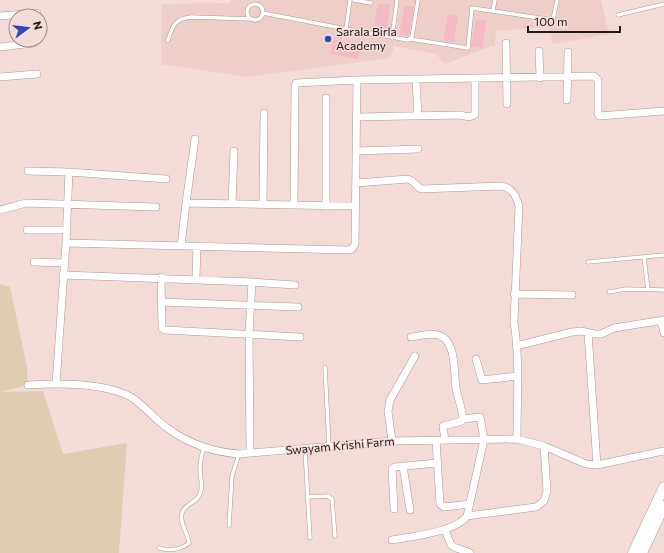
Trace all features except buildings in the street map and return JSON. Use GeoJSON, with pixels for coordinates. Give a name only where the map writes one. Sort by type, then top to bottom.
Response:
{"type":"FeatureCollection","features":[{"type":"Feature","properties":{"kind":"main road"},"geometry":{"type":"LineString","coordinates":[[633,553],[664,487]]}},
{"type":"Feature","properties":{"kind":"main road"},"geometry":{"type":"LineString","coordinates":[[642,553],[664,506]]}},
{"type":"Feature","properties":{"kind":"street"},"geometry":{"type":"LineString","coordinates":[[506,43],[507,104]]}},
{"type":"Feature","properties":{"kind":"street"},"geometry":{"type":"LineString","coordinates":[[539,52],[540,78]]}},
{"type":"Feature","properties":{"kind":"street"},"geometry":{"type":"LineString","coordinates":[[567,100],[568,52]]}},
{"type":"Feature","properties":{"kind":"street"},"geometry":{"type":"LineString","coordinates":[[0,77],[37,74]]}},
{"type":"Feature","properties":{"kind":"street"},"geometry":{"type":"LineString","coordinates":[[294,205],[296,83],[357,80],[594,76],[598,80],[598,113],[600,116],[664,111]]}},
{"type":"Feature","properties":{"kind":"street"},"geometry":{"type":"LineString","coordinates":[[356,117],[460,115],[472,117],[475,114],[475,79]]}},
{"type":"Feature","properties":{"kind":"street"},"geometry":{"type":"LineString","coordinates":[[66,243],[352,249],[355,244],[357,80]]}},
{"type":"Feature","properties":{"kind":"street"},"geometry":{"type":"LineString","coordinates":[[416,80],[418,116]]}},
{"type":"Feature","properties":{"kind":"street"},"geometry":{"type":"LineString","coordinates":[[326,98],[326,206]]}},
{"type":"Feature","properties":{"kind":"street"},"geometry":{"type":"LineString","coordinates":[[263,205],[264,113]]}},
{"type":"Feature","properties":{"kind":"street"},"geometry":{"type":"LineString","coordinates":[[180,246],[194,140]]}},
{"type":"Feature","properties":{"kind":"street"},"geometry":{"type":"LineString","coordinates":[[356,151],[418,149]]}},
{"type":"Feature","properties":{"kind":"street"},"geometry":{"type":"LineString","coordinates":[[232,204],[234,151]]}},
{"type":"Feature","properties":{"kind":"street"},"geometry":{"type":"LineString","coordinates":[[28,171],[69,172],[166,179]]}},
{"type":"Feature","properties":{"kind":"street"},"geometry":{"type":"LineString","coordinates":[[56,384],[66,243],[69,172]]}},
{"type":"Feature","properties":{"kind":"street"},"geometry":{"type":"LineString","coordinates":[[356,183],[408,179],[412,180],[416,186],[422,189],[501,186],[507,187],[516,197],[519,206],[514,294],[514,322],[518,376],[517,439]]}},
{"type":"Feature","properties":{"kind":"street"},"geometry":{"type":"LineString","coordinates":[[186,202],[355,206]]}},
{"type":"Feature","properties":{"kind":"street"},"geometry":{"type":"LineString","coordinates":[[0,210],[26,203],[68,203],[156,207]]}},
{"type":"Feature","properties":{"kind":"street"},"geometry":{"type":"LineString","coordinates":[[27,230],[66,230]]}},
{"type":"Feature","properties":{"kind":"street"},"geometry":{"type":"LineString","coordinates":[[196,279],[197,246]]}},
{"type":"Feature","properties":{"kind":"street"},"geometry":{"type":"LineString","coordinates":[[34,262],[64,262]]}},
{"type":"Feature","properties":{"kind":"street"},"geometry":{"type":"LineString","coordinates":[[63,275],[196,279],[295,285]]}},
{"type":"Feature","properties":{"kind":"street"},"geometry":{"type":"LineString","coordinates":[[161,278],[162,328],[165,330],[300,337]]}},
{"type":"Feature","properties":{"kind":"street"},"geometry":{"type":"LineString","coordinates":[[250,453],[249,334],[252,282]]}},
{"type":"Feature","properties":{"kind":"street"},"geometry":{"type":"LineString","coordinates":[[514,294],[572,295]]}},
{"type":"Feature","properties":{"kind":"street"},"geometry":{"type":"LineString","coordinates":[[161,302],[298,307]]}},
{"type":"Feature","properties":{"kind":"street"},"geometry":{"type":"LineString","coordinates":[[516,346],[572,332],[581,331],[601,334],[618,327],[663,320],[664,333]]}},
{"type":"Feature","properties":{"kind":"street"},"geometry":{"type":"LineString","coordinates":[[588,333],[597,465]]}},
{"type":"Feature","properties":{"kind":"street"},"geometry":{"type":"LineString","coordinates":[[411,338],[434,334],[444,338],[450,346],[454,360],[456,389],[463,419]]}},
{"type":"Feature","properties":{"kind":"street"},"geometry":{"type":"LineString","coordinates":[[392,441],[388,411],[390,400],[415,356]]}},
{"type":"Feature","properties":{"kind":"street"},"geometry":{"type":"LineString","coordinates":[[476,359],[482,380],[518,376]]}},
{"type":"Feature","properties":{"kind":"street","name":"Swayam Krishi Farm"},"geometry":{"type":"LineString","coordinates":[[28,385],[56,384],[116,390],[144,407],[165,427],[185,438],[204,447],[223,452],[240,454],[392,441],[517,439],[544,446],[586,464],[597,465],[664,451]]}},
{"type":"Feature","properties":{"kind":"street"},"geometry":{"type":"LineString","coordinates":[[392,540],[425,535],[445,529],[463,521],[466,516],[484,440],[480,417],[463,419],[462,421],[443,426],[445,440]]}},
{"type":"Feature","properties":{"kind":"street"},"geometry":{"type":"LineString","coordinates":[[436,440],[441,506],[444,507],[470,504]]}},
{"type":"Feature","properties":{"kind":"street"},"geometry":{"type":"LineString","coordinates":[[466,516],[536,507],[544,501],[547,491],[544,446]]}},
{"type":"Feature","properties":{"kind":"street"},"geometry":{"type":"LineString","coordinates":[[394,510],[392,469],[403,466],[437,463]]}},
{"type":"Feature","properties":{"kind":"street"},"geometry":{"type":"LineString","coordinates":[[403,466],[410,510]]}},
{"type":"Feature","properties":{"kind":"street"},"geometry":{"type":"LineString","coordinates":[[445,529],[450,546],[470,553]]}},
{"type":"Feature","properties":{"kind":"lane"},"geometry":{"type":"LineString","coordinates":[[346,29],[350,0]]}},
{"type":"Feature","properties":{"kind":"lane"},"geometry":{"type":"LineString","coordinates":[[354,0],[372,3]]}},
{"type":"Feature","properties":{"kind":"lane"},"geometry":{"type":"LineString","coordinates":[[392,38],[397,0]]}},
{"type":"Feature","properties":{"kind":"lane"},"geometry":{"type":"LineString","coordinates":[[410,39],[412,37],[418,0]]}},
{"type":"Feature","properties":{"kind":"lane"},"geometry":{"type":"LineString","coordinates":[[493,10],[495,0]]}},
{"type":"Feature","properties":{"kind":"lane"},"geometry":{"type":"LineString","coordinates":[[263,13],[392,38],[410,39],[468,48],[472,8],[553,20],[557,0]]}},
{"type":"Feature","properties":{"kind":"lane"},"geometry":{"type":"LineString","coordinates":[[168,40],[173,26],[177,21],[183,18],[191,17],[252,20],[260,18],[263,13],[260,5],[252,4],[247,11],[248,16],[252,20]]}},
{"type":"Feature","properties":{"kind":"lane"},"geometry":{"type":"LineString","coordinates":[[618,15],[664,4]]}},
{"type":"Feature","properties":{"kind":"lane"},"geometry":{"type":"LineString","coordinates":[[588,262],[664,255]]}},
{"type":"Feature","properties":{"kind":"lane"},"geometry":{"type":"LineString","coordinates":[[644,257],[648,290]]}},
{"type":"Feature","properties":{"kind":"lane"},"geometry":{"type":"LineString","coordinates":[[609,292],[626,289],[664,290]]}},
{"type":"Feature","properties":{"kind":"lane"},"geometry":{"type":"LineString","coordinates":[[325,367],[330,446]]}},
{"type":"Feature","properties":{"kind":"lane"},"geometry":{"type":"LineString","coordinates":[[159,548],[167,550],[176,549],[185,547],[189,543],[189,539],[181,520],[182,513],[185,508],[199,496],[201,489],[200,468],[204,447]]}},
{"type":"Feature","properties":{"kind":"lane"},"geometry":{"type":"LineString","coordinates":[[305,449],[310,538]]}},
{"type":"Feature","properties":{"kind":"lane"},"geometry":{"type":"LineString","coordinates":[[229,526],[232,476],[240,454]]}},
{"type":"Feature","properties":{"kind":"lane"},"geometry":{"type":"LineString","coordinates":[[308,497],[328,496],[332,499],[335,536]]}},
{"type":"Feature","properties":{"kind":"shaded area","name":"Sarala Birla Academy"},"geometry":{"type":"Polygon","coordinates":[[[231,0],[601,0],[609,34],[553,44],[549,27],[496,31],[495,45],[445,64],[436,54],[394,46],[391,58],[247,77],[161,64],[161,4],[230,3],[231,0]]]}},
{"type":"Feature","properties":{"kind":"shaded area"},"geometry":{"type":"Polygon","coordinates":[[[0,284],[10,287],[27,367],[28,385],[1,392],[43,391],[63,454],[127,443],[119,553],[0,553],[0,284]]]}},
{"type":"Feature","properties":{"kind":"place","name":"Sarala Birla Academy"},"geometry":{"type":"Point","coordinates":[328,39]}}]}
